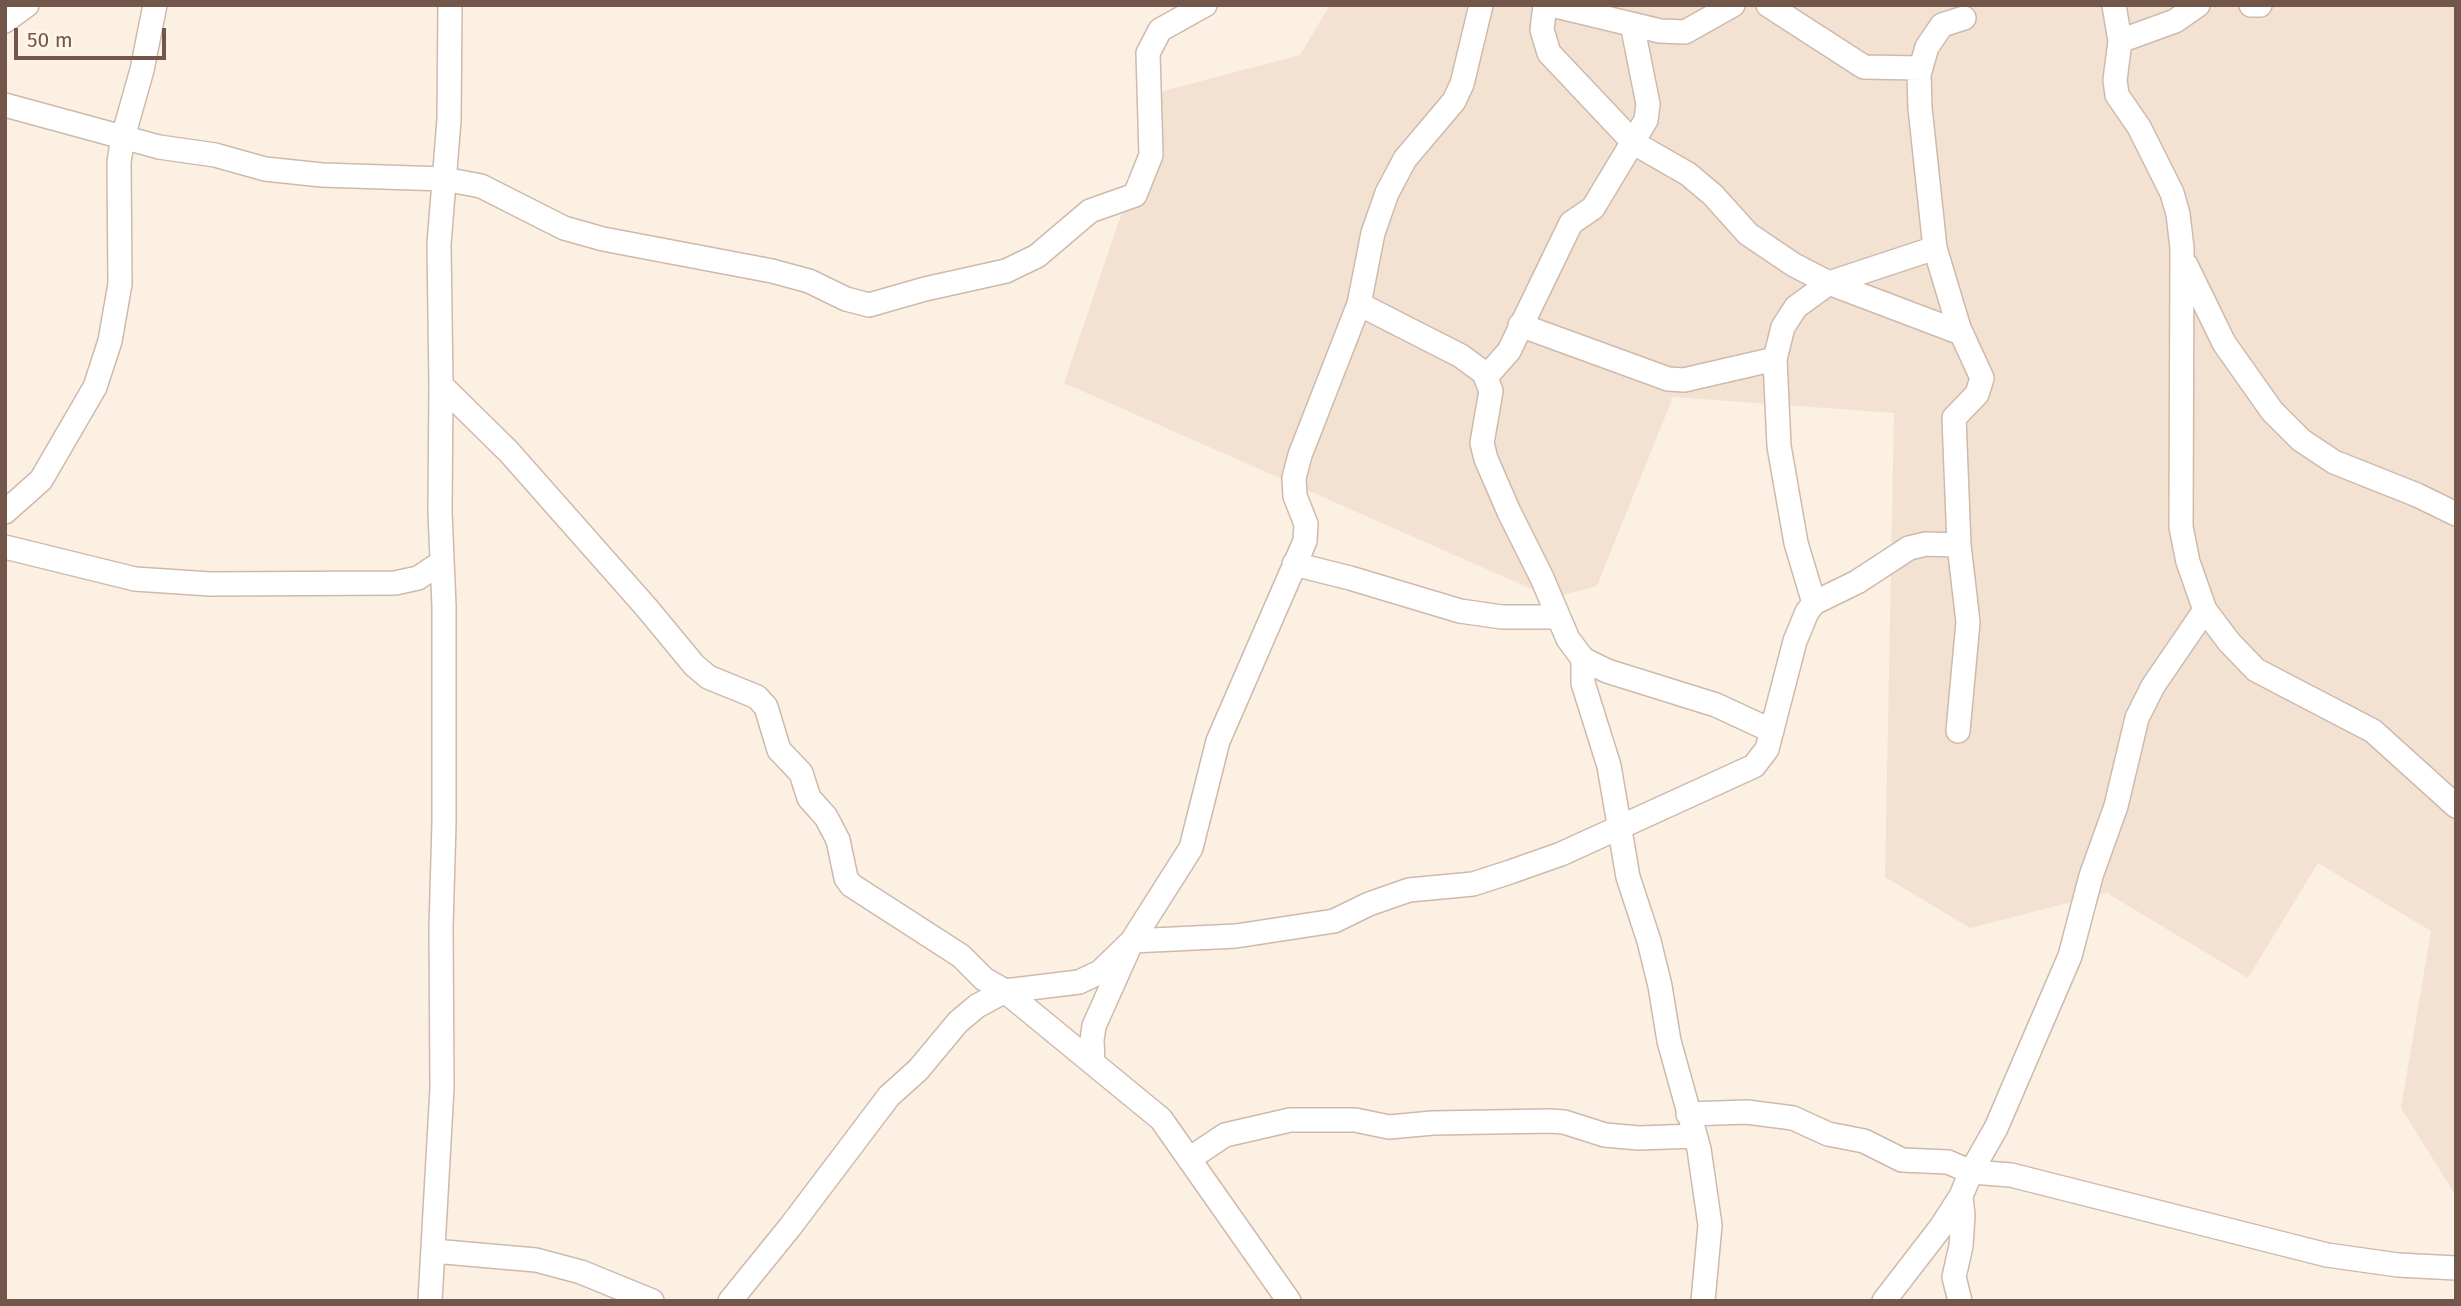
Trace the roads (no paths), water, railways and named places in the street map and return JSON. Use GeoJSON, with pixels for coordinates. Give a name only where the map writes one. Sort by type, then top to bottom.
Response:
{"type":"FeatureCollection","features":[{"type":"Feature","properties":{"kind":"street"},"geometry":{"type":"LineString","coordinates":[[5,21],[27,5]]}},
{"type":"Feature","properties":{"kind":"street"},"geometry":{"type":"LineString","coordinates":[[5,512],[41,480],[95,387],[110,341],[120,285],[119,162],[155,5]]}},
{"type":"Feature","properties":{"kind":"street"},"geometry":{"type":"LineString","coordinates":[[430,1301],[442,1088],[441,928],[444,823],[439,244],[449,120],[450,5]]}},
{"type":"Feature","properties":{"kind":"street"},"geometry":{"type":"LineString","coordinates":[[5,105],[159,147],[215,155],[265,169],[334,176],[444,179],[481,186],[564,228],[603,239],[772,271],[810,281],[846,299],[869,305],[1006,271],[1037,256],[1090,211],[1135,195],[1151,155],[1147,107],[1148,53],[1160,30],[1205,5]]}},
{"type":"Feature","properties":{"kind":"street"},"geometry":{"type":"LineString","coordinates":[[1093,1063],[1094,1026],[1132,942],[1191,848],[1218,741],[1305,541],[1306,523],[1295,496],[1294,478],[1305,442],[1359,304],[1373,233],[1387,193],[1405,159],[1454,102],[1462,84],[1482,5]]}},
{"type":"Feature","properties":{"kind":"street"},"geometry":{"type":"LineString","coordinates":[[1545,5],[1542,30],[1549,53],[1634,143],[1688,174],[1713,195],[1748,234],[1775,254],[1829,283],[1961,333]]}},
{"type":"Feature","properties":{"kind":"street"},"geometry":{"type":"LineString","coordinates":[[1552,5],[1660,31],[1685,32],[1733,5]]}},
{"type":"Feature","properties":{"kind":"street"},"geometry":{"type":"LineString","coordinates":[[1769,5],[1793,13],[1864,67],[1921,68]]}},
{"type":"Feature","properties":{"kind":"street"},"geometry":{"type":"LineString","coordinates":[[2114,5],[2120,41],[2115,79],[2117,94],[2139,127],[2172,193],[2187,271],[2224,343],[2272,411],[2301,440],[2334,462],[2417,495],[2456,514]]}},
{"type":"Feature","properties":{"kind":"street"},"geometry":{"type":"LineString","coordinates":[[2120,41],[2175,21],[2198,5]]}},
{"type":"Feature","properties":{"kind":"street"},"geometry":{"type":"LineString","coordinates":[[2251,5],[2260,5]]}},
{"type":"Feature","properties":{"kind":"street"},"geometry":{"type":"LineString","coordinates":[[1958,731],[1968,622],[1959,545],[1954,418],[1977,394],[1982,378],[1961,333],[1935,248],[1920,108],[1921,68],[1927,47],[1942,25],[1964,18]]}},
{"type":"Feature","properties":{"kind":"street"},"geometry":{"type":"LineString","coordinates":[[1486,377],[1509,351],[1571,223],[1593,208],[1646,120],[1648,104],[1632,24]]}},
{"type":"Feature","properties":{"kind":"street"},"geometry":{"type":"LineString","coordinates":[[1814,603],[1796,543],[1779,446],[1775,359],[1783,327],[1796,307],[1829,283],[1935,248]]}},
{"type":"Feature","properties":{"kind":"street"},"geometry":{"type":"LineString","coordinates":[[2182,248],[2181,527],[2188,562],[2205,610],[2229,642],[2256,670],[2374,732],[2456,806]]}},
{"type":"Feature","properties":{"kind":"street"},"geometry":{"type":"LineString","coordinates":[[1359,304],[1461,356],[1484,373],[1491,391],[1482,443],[1486,460],[1568,639],[1583,659],[1607,671],[1716,705],[1772,731]]}},
{"type":"Feature","properties":{"kind":"street"},"geometry":{"type":"LineString","coordinates":[[1520,325],[1668,379],[1684,380],[1775,359]]}},
{"type":"Feature","properties":{"kind":"street"},"geometry":{"type":"LineString","coordinates":[[441,385],[509,452],[694,665],[708,677],[757,697],[766,707],[779,750],[801,773],[809,799],[827,817],[838,840],[846,878],[851,885],[952,949],[984,979],[1005,991],[1161,1119],[1289,1301]]}},
{"type":"Feature","properties":{"kind":"street"},"geometry":{"type":"LineString","coordinates":[[730,1301],[889,1096],[918,1070],[958,1022],[976,1006],[1005,991],[1079,982],[1100,972],[1132,942],[1236,936],[1334,921],[1409,890],[1473,884],[1560,854],[1754,766],[1767,749],[1795,640],[1807,612],[1814,603],[1857,582],[1909,548],[1926,544],[1959,545]]}},
{"type":"Feature","properties":{"kind":"street"},"geometry":{"type":"LineString","coordinates":[[5,547],[135,579],[210,583],[395,583],[418,578],[442,562]]}},
{"type":"Feature","properties":{"kind":"street"},"geometry":{"type":"LineString","coordinates":[[1294,564],[1460,611],[1502,617],[1558,617]]}},
{"type":"Feature","properties":{"kind":"street"},"geometry":{"type":"LineString","coordinates":[[1884,1301],[1941,1227],[1961,1196],[1996,1128],[2070,956],[2091,876],[2116,806],[2137,718],[2153,687],[2205,610]]}},
{"type":"Feature","properties":{"kind":"street"},"geometry":{"type":"LineString","coordinates":[[1583,659],[1583,683],[1609,766],[1628,877],[1651,952],[1670,1041],[1699,1149],[1710,1225],[1703,1301]]}},
{"type":"Feature","properties":{"kind":"street"},"geometry":{"type":"LineString","coordinates":[[1189,1159],[1225,1135],[1290,1120],[1355,1120],[1389,1127],[1433,1123],[1550,1121],[1564,1122],[1605,1135],[1639,1138],[1747,1112],[1793,1118],[1828,1134],[1864,1141],[1902,1160],[1948,1162],[1971,1172],[2011,1175],[2327,1255],[2398,1265],[2456,1268]]}},
{"type":"Feature","properties":{"kind":"street"},"geometry":{"type":"LineString","coordinates":[[1961,1196],[1961,1246],[1954,1277],[1961,1301]]}},
{"type":"Feature","properties":{"kind":"street"},"geometry":{"type":"LineString","coordinates":[[433,1251],[536,1260],[582,1272],[652,1301]]}}]}
